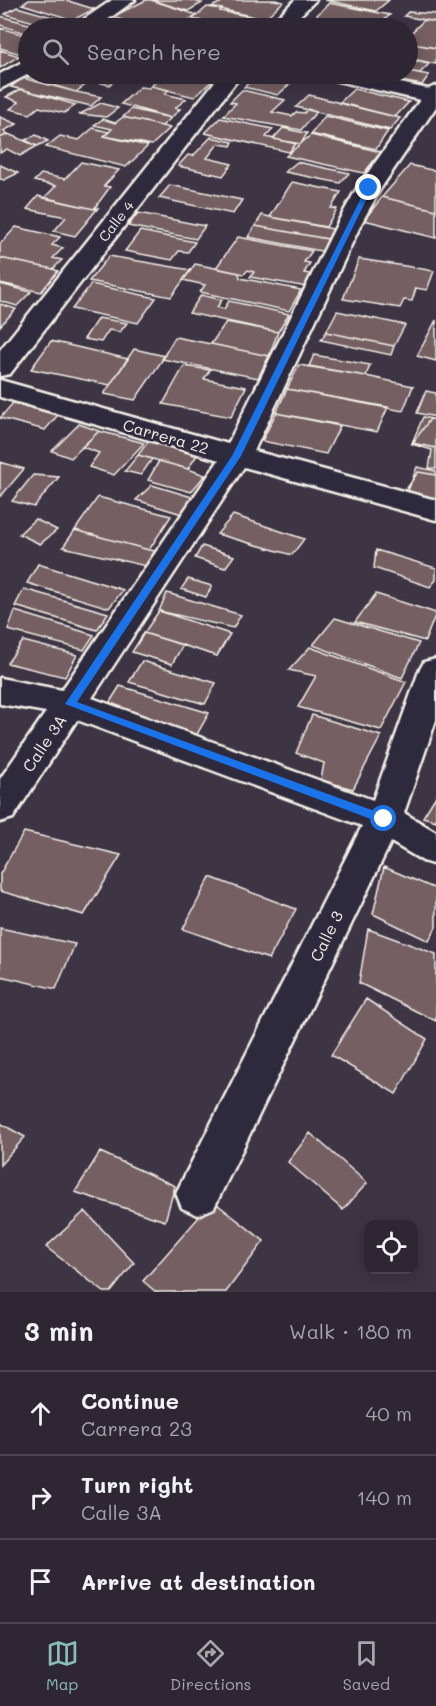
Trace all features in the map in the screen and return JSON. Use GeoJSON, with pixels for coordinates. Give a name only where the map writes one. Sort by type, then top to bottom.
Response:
{"type":"FeatureCollection","features":[{"type":"Feature","properties":{"kind":"street"},"geometry":{"type":"LineString","coordinates":[[99,18],[125,0]]}},
{"type":"Feature","properties":{"kind":"street"},"geometry":{"type":"LineString","coordinates":[[287,18],[306,0]]}},
{"type":"Feature","properties":{"kind":"street"},"geometry":{"type":"LineString","coordinates":[[0,83],[18,71]]}},
{"type":"Feature","properties":{"kind":"street","name":"Calle 4"},"geometry":{"type":"LineString","coordinates":[[0,368],[224,84]]}},
{"type":"Feature","properties":{"kind":"street"},"geometry":{"type":"LineString","coordinates":[[381,84],[435,95]]}},
{"type":"Feature","properties":{"kind":"street","name":"Calle 3A"},"geometry":{"type":"LineString","coordinates":[[0,808],[237,456],[350,222],[369,188],[435,95]]}},
{"type":"Feature","properties":{"kind":"street","name":"Carrera 22"},"geometry":{"type":"LineString","coordinates":[[0,388],[436,510]]}},
{"type":"Feature","properties":{"kind":"street","name":"Calle 3"},"geometry":{"type":"LineString","coordinates":[[198,1193],[384,819],[436,671]]}},
{"type":"Feature","properties":{"kind":"street"},"geometry":{"type":"LineString","coordinates":[[0,691],[70,704],[384,819],[436,850]]}},
{"type":"Feature","properties":{"kind":"building"},"geometry":{"type":"Polygon","coordinates":[[[29,0],[65,0],[94,9],[77,18],[67,18],[22,4],[29,0]]]}},
{"type":"Feature","properties":{"kind":"building"},"geometry":{"type":"Polygon","coordinates":[[[146,0],[197,15],[192,18],[112,17],[146,0]]]}},
{"type":"Feature","properties":{"kind":"building"},"geometry":{"type":"Polygon","coordinates":[[[151,0],[189,0],[202,3],[188,11],[151,0]]]}},
{"type":"Feature","properties":{"kind":"building"},"geometry":{"type":"Polygon","coordinates":[[[226,0],[283,2],[265,18],[211,7],[226,0]]]}},
{"type":"Feature","properties":{"kind":"building"},"geometry":{"type":"Polygon","coordinates":[[[325,0],[389,0],[376,11],[325,0]]]}},
{"type":"Feature","properties":{"kind":"building"},"geometry":{"type":"Polygon","coordinates":[[[329,3],[390,15],[386,18],[315,17],[329,3]]]}},
{"type":"Feature","properties":{"kind":"building"},"geometry":{"type":"Polygon","coordinates":[[[17,7],[56,18],[19,18],[5,14],[17,7]]]}},
{"type":"Feature","properties":{"kind":"building"},"geometry":{"type":"Polygon","coordinates":[[[207,7],[257,18],[194,18],[207,7]]]}},
{"type":"Feature","properties":{"kind":"building"},"geometry":{"type":"Polygon","coordinates":[[[408,12],[436,14],[436,22],[418,18],[404,16],[408,12]]]}},
{"type":"Feature","properties":{"kind":"building"},"geometry":{"type":"Polygon","coordinates":[[[0,16],[18,21],[18,31],[0,25],[0,16]]]}},
{"type":"Feature","properties":{"kind":"building"},"geometry":{"type":"Polygon","coordinates":[[[424,20],[436,22],[436,48],[418,45],[418,26],[424,20]]]}},
{"type":"Feature","properties":{"kind":"building"},"geometry":{"type":"Polygon","coordinates":[[[0,28],[18,33],[18,53],[0,48],[0,28]]]}},
{"type":"Feature","properties":{"kind":"building"},"geometry":{"type":"Polygon","coordinates":[[[418,45],[436,48],[436,64],[418,60],[418,45]]]}},
{"type":"Feature","properties":{"kind":"building"},"geometry":{"type":"Polygon","coordinates":[[[0,50],[18,56],[18,57],[0,68],[0,50]]]}},
{"type":"Feature","properties":{"kind":"building"},"geometry":{"type":"Polygon","coordinates":[[[418,62],[429,64],[418,73],[418,62]]]}},
{"type":"Feature","properties":{"kind":"building"},"geometry":{"type":"Polygon","coordinates":[[[418,73],[429,75],[422,85],[417,84],[418,73]]]}},
{"type":"Feature","properties":{"kind":"building"},"geometry":{"type":"Polygon","coordinates":[[[18,81],[18,84],[45,84],[101,97],[91,106],[11,87],[18,81]]]}},
{"type":"Feature","properties":{"kind":"building"},"geometry":{"type":"Polygon","coordinates":[[[50,84],[87,84],[76,92],[50,84]]]}},
{"type":"Feature","properties":{"kind":"building"},"geometry":{"type":"Polygon","coordinates":[[[154,84],[208,84],[194,97],[151,86],[154,84]]]}},
{"type":"Feature","properties":{"kind":"building"},"geometry":{"type":"Polygon","coordinates":[[[247,84],[290,84],[278,95],[244,87],[247,84]]]}},
{"type":"Feature","properties":{"kind":"building"},"geometry":{"type":"Polygon","coordinates":[[[151,86],[169,90],[165,94],[186,99],[175,108],[180,109],[171,118],[121,104],[140,87],[149,88],[151,86]]]}},
{"type":"Feature","properties":{"kind":"building"},"geometry":{"type":"Polygon","coordinates":[[[21,89],[76,105],[64,113],[39,107],[30,114],[10,109],[19,102],[6,97],[21,89]]]}},
{"type":"Feature","properties":{"kind":"building"},"geometry":{"type":"Polygon","coordinates":[[[354,89],[409,102],[395,117],[339,103],[354,89]]]}},
{"type":"Feature","properties":{"kind":"building"},"geometry":{"type":"Polygon","coordinates":[[[242,90],[285,100],[272,112],[292,116],[296,112],[304,113],[308,109],[316,112],[301,130],[223,116],[236,103],[230,102],[242,90]]]}},
{"type":"Feature","properties":{"kind":"building"},"geometry":{"type":"Polygon","coordinates":[[[309,95],[400,118],[390,130],[296,107],[309,95]]]}},
{"type":"Feature","properties":{"kind":"building"},"geometry":{"type":"Polygon","coordinates":[[[101,103],[118,108],[106,117],[80,114],[101,103]]]}},
{"type":"Feature","properties":{"kind":"building"},"geometry":{"type":"Polygon","coordinates":[[[131,109],[171,118],[162,126],[123,117],[131,109]]]}},
{"type":"Feature","properties":{"kind":"building"},"geometry":{"type":"Polygon","coordinates":[[[325,116],[388,131],[376,149],[311,134],[325,116]]]}},
{"type":"Feature","properties":{"kind":"building"},"geometry":{"type":"Polygon","coordinates":[[[0,117],[17,124],[3,131],[8,134],[0,138],[0,117]]]}},
{"type":"Feature","properties":{"kind":"building"},"geometry":{"type":"Polygon","coordinates":[[[123,117],[170,128],[152,145],[104,136],[112,129],[94,125],[103,119],[115,123],[123,117]]]}},
{"type":"Feature","properties":{"kind":"building"},"geometry":{"type":"Polygon","coordinates":[[[220,118],[273,129],[266,137],[296,144],[289,152],[205,133],[220,118]]]}},
{"type":"Feature","properties":{"kind":"building"},"geometry":{"type":"Polygon","coordinates":[[[93,128],[109,132],[104,136],[148,146],[126,167],[46,147],[60,136],[79,140],[93,128]]]}},
{"type":"Feature","properties":{"kind":"building"},"geometry":{"type":"Polygon","coordinates":[[[283,128],[307,133],[301,144],[273,139],[283,128]]]}},
{"type":"Feature","properties":{"kind":"building"},"geometry":{"type":"Polygon","coordinates":[[[8,134],[37,146],[20,156],[7,149],[0,153],[0,138],[8,134]]]}},
{"type":"Feature","properties":{"kind":"building"},"geometry":{"type":"Polygon","coordinates":[[[36,135],[48,141],[37,146],[25,140],[36,135]]]}},
{"type":"Feature","properties":{"kind":"building"},"geometry":{"type":"Polygon","coordinates":[[[311,135],[381,152],[364,173],[286,156],[311,135]]]}},
{"type":"Feature","properties":{"kind":"building"},"geometry":{"type":"Polygon","coordinates":[[[211,137],[233,142],[231,146],[218,144],[207,158],[232,164],[223,176],[178,166],[188,155],[193,156],[211,137]]]}},
{"type":"Feature","properties":{"kind":"building"},"geometry":{"type":"Polygon","coordinates":[[[81,162],[119,170],[104,186],[110,187],[94,209],[44,198],[56,186],[34,181],[41,174],[65,179],[81,162]]]}},
{"type":"Feature","properties":{"kind":"building"},"geometry":{"type":"Polygon","coordinates":[[[297,162],[349,173],[340,183],[285,172],[297,162]]]}},
{"type":"Feature","properties":{"kind":"building"},"geometry":{"type":"Polygon","coordinates":[[[0,165],[18,173],[4,180],[0,179],[0,165]]]}},
{"type":"Feature","properties":{"kind":"building"},"geometry":{"type":"Polygon","coordinates":[[[410,165],[436,171],[436,210],[382,197],[410,165]]]}},
{"type":"Feature","properties":{"kind":"building"},"geometry":{"type":"Polygon","coordinates":[[[292,182],[341,192],[331,208],[337,209],[326,227],[270,217],[292,182]]]}},
{"type":"Feature","properties":{"kind":"building"},"geometry":{"type":"Polygon","coordinates":[[[170,185],[242,200],[233,214],[159,198],[170,185]]]}},
{"type":"Feature","properties":{"kind":"building"},"geometry":{"type":"Polygon","coordinates":[[[38,196],[98,208],[75,236],[54,231],[66,217],[27,209],[38,196]]]}},
{"type":"Feature","properties":{"kind":"building"},"geometry":{"type":"Polygon","coordinates":[[[382,197],[436,210],[436,238],[364,220],[382,197]]]}},
{"type":"Feature","properties":{"kind":"building"},"geometry":{"type":"Polygon","coordinates":[[[138,213],[205,226],[196,239],[128,226],[138,213]]]}},
{"type":"Feature","properties":{"kind":"building"},"geometry":{"type":"Polygon","coordinates":[[[262,215],[333,229],[328,239],[255,226],[262,215]]]}},
{"type":"Feature","properties":{"kind":"building"},"geometry":{"type":"Polygon","coordinates":[[[255,226],[333,240],[326,252],[248,237],[255,226]]]}},
{"type":"Feature","properties":{"kind":"building"},"geometry":{"type":"Polygon","coordinates":[[[16,227],[60,237],[52,245],[63,248],[53,258],[62,260],[53,269],[0,258],[0,244],[16,227]]]}},
{"type":"Feature","properties":{"kind":"building"},"geometry":{"type":"Polygon","coordinates":[[[140,231],[195,242],[188,252],[179,251],[172,260],[125,251],[140,231]]]}},
{"type":"Feature","properties":{"kind":"building"},"geometry":{"type":"Polygon","coordinates":[[[238,237],[312,251],[304,262],[310,263],[304,273],[315,275],[307,287],[250,277],[254,272],[248,270],[244,274],[216,268],[238,237]]]}},
{"type":"Feature","properties":{"kind":"building"},"geometry":{"type":"Polygon","coordinates":[[[109,256],[191,270],[171,297],[89,281],[109,256]]]}},
{"type":"Feature","properties":{"kind":"building"},"geometry":{"type":"Polygon","coordinates":[[[0,258],[58,271],[41,292],[0,283],[0,258]]]}},
{"type":"Feature","properties":{"kind":"building"},"geometry":{"type":"Polygon","coordinates":[[[359,259],[434,271],[427,290],[416,288],[412,301],[404,300],[400,308],[343,299],[359,259]]]}},
{"type":"Feature","properties":{"kind":"building"},"geometry":{"type":"Polygon","coordinates":[[[195,264],[239,273],[240,278],[301,290],[289,311],[200,292],[205,285],[183,280],[195,264]]]}},
{"type":"Feature","properties":{"kind":"building"},"geometry":{"type":"Polygon","coordinates":[[[0,284],[31,292],[17,306],[0,301],[0,284]]]}},
{"type":"Feature","properties":{"kind":"building"},"geometry":{"type":"Polygon","coordinates":[[[91,284],[156,298],[138,323],[72,309],[91,284]]]}},
{"type":"Feature","properties":{"kind":"building"},"geometry":{"type":"Polygon","coordinates":[[[201,295],[222,300],[217,307],[224,309],[229,301],[289,314],[278,332],[189,313],[201,295]]]}},
{"type":"Feature","properties":{"kind":"building"},"geometry":{"type":"Polygon","coordinates":[[[0,304],[16,309],[0,326],[0,304]]]}},
{"type":"Feature","properties":{"kind":"building"},"geometry":{"type":"Polygon","coordinates":[[[337,311],[405,325],[394,346],[326,332],[337,311]]]}},
{"type":"Feature","properties":{"kind":"building"},"geometry":{"type":"Polygon","coordinates":[[[98,318],[127,323],[120,332],[109,330],[101,342],[84,339],[98,318]]]}},
{"type":"Feature","properties":{"kind":"building"},"geometry":{"type":"Polygon","coordinates":[[[436,320],[436,361],[417,356],[436,320]]]}},
{"type":"Feature","properties":{"kind":"building"},"geometry":{"type":"Polygon","coordinates":[[[226,322],[278,332],[269,356],[211,344],[226,322]]]}},
{"type":"Feature","properties":{"kind":"building"},"geometry":{"type":"Polygon","coordinates":[[[326,332],[394,346],[391,355],[321,340],[326,332]]]}},
{"type":"Feature","properties":{"kind":"building"},"geometry":{"type":"Polygon","coordinates":[[[175,337],[269,356],[258,378],[162,359],[175,337]]]}},
{"type":"Feature","properties":{"kind":"building"},"geometry":{"type":"Polygon","coordinates":[[[51,341],[128,359],[110,385],[31,369],[51,341]]]}},
{"type":"Feature","properties":{"kind":"building"},"geometry":{"type":"Polygon","coordinates":[[[134,349],[165,356],[135,400],[104,394],[134,349]]]}},
{"type":"Feature","properties":{"kind":"building"},"geometry":{"type":"Polygon","coordinates":[[[314,355],[370,365],[366,376],[309,366],[314,355]]]}},
{"type":"Feature","properties":{"kind":"building"},"geometry":{"type":"Polygon","coordinates":[[[299,365],[413,386],[403,411],[287,389],[299,365]]]}},
{"type":"Feature","properties":{"kind":"building"},"geometry":{"type":"Polygon","coordinates":[[[184,366],[210,370],[204,379],[246,387],[231,417],[163,404],[184,366]]]}},
{"type":"Feature","properties":{"kind":"building"},"geometry":{"type":"Polygon","coordinates":[[[287,389],[388,407],[377,432],[276,413],[287,389]]]}},
{"type":"Feature","properties":{"kind":"building"},"geometry":{"type":"Polygon","coordinates":[[[426,391],[436,393],[436,417],[417,413],[426,391]]]}},
{"type":"Feature","properties":{"kind":"building"},"geometry":{"type":"Polygon","coordinates":[[[13,403],[58,415],[45,430],[0,418],[13,403]]]}},
{"type":"Feature","properties":{"kind":"building"},"geometry":{"type":"Polygon","coordinates":[[[276,413],[340,426],[326,454],[262,441],[276,413]]]}},
{"type":"Feature","properties":{"kind":"building"},"geometry":{"type":"Polygon","coordinates":[[[423,417],[436,420],[436,448],[412,443],[423,417]]]}},
{"type":"Feature","properties":{"kind":"building"},"geometry":{"type":"Polygon","coordinates":[[[430,419],[436,420],[436,469],[429,468],[432,450],[412,444],[430,419]]]}},
{"type":"Feature","properties":{"kind":"building"},"geometry":{"type":"Polygon","coordinates":[[[79,424],[99,431],[71,458],[52,451],[79,424]]]}},
{"type":"Feature","properties":{"kind":"building"},"geometry":{"type":"Polygon","coordinates":[[[99,431],[144,443],[114,475],[89,467],[99,453],[82,447],[99,431]]]}},
{"type":"Feature","properties":{"kind":"building"},"geometry":{"type":"Polygon","coordinates":[[[150,439],[199,452],[188,469],[138,455],[150,439]]]}},
{"type":"Feature","properties":{"kind":"building"},"geometry":{"type":"Polygon","coordinates":[[[138,455],[152,459],[141,475],[125,471],[138,455]]]}},
{"type":"Feature","properties":{"kind":"building"},"geometry":{"type":"Polygon","coordinates":[[[159,461],[205,475],[191,492],[148,480],[159,461]]]}},
{"type":"Feature","properties":{"kind":"building"},"geometry":{"type":"Polygon","coordinates":[[[0,462],[24,469],[1,496],[0,496],[0,462]]]}},
{"type":"Feature","properties":{"kind":"building"},"geometry":{"type":"Polygon","coordinates":[[[417,467],[436,471],[436,503],[406,496],[417,467]]]}},
{"type":"Feature","properties":{"kind":"building"},"geometry":{"type":"Polygon","coordinates":[[[418,472],[436,475],[436,502],[403,494],[418,472]]]}},
{"type":"Feature","properties":{"kind":"building"},"geometry":{"type":"Polygon","coordinates":[[[33,475],[59,477],[34,507],[12,501],[33,475]]]}},
{"type":"Feature","properties":{"kind":"building"},"geometry":{"type":"Polygon","coordinates":[[[152,485],[192,497],[182,514],[136,500],[152,485]]]}},
{"type":"Feature","properties":{"kind":"building"},"geometry":{"type":"Polygon","coordinates":[[[98,497],[171,516],[149,550],[75,530],[98,497]]]}},
{"type":"Feature","properties":{"kind":"building"},"geometry":{"type":"Polygon","coordinates":[[[233,515],[304,539],[292,555],[217,534],[233,515]]]}},
{"type":"Feature","properties":{"kind":"building"},"geometry":{"type":"Polygon","coordinates":[[[35,519],[57,530],[40,544],[19,534],[35,519]]]}},
{"type":"Feature","properties":{"kind":"building"},"geometry":{"type":"Polygon","coordinates":[[[75,530],[157,551],[150,567],[63,547],[75,530]]]}},
{"type":"Feature","properties":{"kind":"building"},"geometry":{"type":"Polygon","coordinates":[[[202,546],[234,556],[225,568],[195,558],[202,546]]]}},
{"type":"Feature","properties":{"kind":"building"},"geometry":{"type":"Polygon","coordinates":[[[376,550],[436,568],[436,580],[430,587],[374,568],[376,550]]]}},
{"type":"Feature","properties":{"kind":"building"},"geometry":{"type":"Polygon","coordinates":[[[38,564],[123,590],[109,608],[27,583],[38,564]]]}},
{"type":"Feature","properties":{"kind":"building"},"geometry":{"type":"Polygon","coordinates":[[[188,579],[212,586],[206,597],[181,589],[188,579]]]}},
{"type":"Feature","properties":{"kind":"building"},"geometry":{"type":"Polygon","coordinates":[[[24,589],[108,613],[97,630],[15,606],[24,589]]]}},
{"type":"Feature","properties":{"kind":"building"},"geometry":{"type":"Polygon","coordinates":[[[167,593],[241,615],[233,628],[159,611],[167,593]]]}},
{"type":"Feature","properties":{"kind":"building"},"geometry":{"type":"Polygon","coordinates":[[[376,594],[436,613],[425,641],[355,622],[376,594]]]}},
{"type":"Feature","properties":{"kind":"building"},"geometry":{"type":"Polygon","coordinates":[[[15,611],[94,635],[84,650],[8,630],[15,611]]]}},
{"type":"Feature","properties":{"kind":"building"},"geometry":{"type":"Polygon","coordinates":[[[159,611],[230,634],[217,656],[144,633],[159,611]]]}},
{"type":"Feature","properties":{"kind":"building"},"geometry":{"type":"Polygon","coordinates":[[[335,618],[419,643],[402,678],[313,645],[335,618]]]}},
{"type":"Feature","properties":{"kind":"building"},"geometry":{"type":"Polygon","coordinates":[[[144,633],[183,645],[172,664],[132,652],[144,633]]]}},
{"type":"Feature","properties":{"kind":"building"},"geometry":{"type":"Polygon","coordinates":[[[23,641],[77,655],[65,677],[7,663],[23,641]]]}},
{"type":"Feature","properties":{"kind":"building"},"geometry":{"type":"Polygon","coordinates":[[[310,647],[406,682],[381,730],[298,707],[316,676],[289,670],[310,647]]]}},
{"type":"Feature","properties":{"kind":"building"},"geometry":{"type":"Polygon","coordinates":[[[142,661],[216,683],[205,704],[129,682],[142,661]]]}},
{"type":"Feature","properties":{"kind":"building"},"geometry":{"type":"Polygon","coordinates":[[[120,686],[209,713],[196,736],[106,708],[120,686]]]}},
{"type":"Feature","properties":{"kind":"building"},"geometry":{"type":"Polygon","coordinates":[[[312,715],[381,736],[353,789],[321,780],[324,763],[296,753],[312,715]]]}},
{"type":"Feature","properties":{"kind":"building"},"geometry":{"type":"Polygon","coordinates":[[[436,796],[436,821],[423,817],[436,796]]]}},
{"type":"Feature","properties":{"kind":"building"},"geometry":{"type":"Polygon","coordinates":[[[24,832],[121,855],[84,915],[0,891],[0,874],[24,832]]]}},
{"type":"Feature","properties":{"kind":"building"},"geometry":{"type":"Polygon","coordinates":[[[384,867],[436,889],[436,927],[429,941],[373,914],[384,867]]]}},
{"type":"Feature","properties":{"kind":"building"},"geometry":{"type":"Polygon","coordinates":[[[210,877],[296,909],[269,959],[183,929],[210,877]]]}},
{"type":"Feature","properties":{"kind":"building"},"geometry":{"type":"Polygon","coordinates":[[[0,928],[75,944],[56,989],[0,976],[0,928]]]}},
{"type":"Feature","properties":{"kind":"building"},"geometry":{"type":"Polygon","coordinates":[[[368,929],[436,954],[436,1021],[359,983],[368,929]]]}},
{"type":"Feature","properties":{"kind":"building"},"geometry":{"type":"Polygon","coordinates":[[[366,999],[427,1039],[396,1094],[331,1055],[366,999]]]}},
{"type":"Feature","properties":{"kind":"building"},"geometry":{"type":"Polygon","coordinates":[[[0,1123],[25,1137],[0,1165],[0,1123]]]}},
{"type":"Feature","properties":{"kind":"building"},"geometry":{"type":"Polygon","coordinates":[[[310,1133],[367,1183],[343,1210],[288,1162],[310,1133]]]}},
{"type":"Feature","properties":{"kind":"building"},"geometry":{"type":"Polygon","coordinates":[[[100,1152],[175,1186],[165,1221],[75,1192],[100,1152]]]}},
{"type":"Feature","properties":{"kind":"building"},"geometry":{"type":"Polygon","coordinates":[[[213,1201],[264,1241],[226,1292],[156,1292],[143,1281],[213,1201]]]}},
{"type":"Feature","properties":{"kind":"building"},"geometry":{"type":"Polygon","coordinates":[[[85,1211],[134,1263],[111,1292],[104,1292],[46,1247],[85,1211]]]}},
{"type":"Feature","properties":{"kind":"route"},"geometry":{"type":"LineString","coordinates":[[369,188],[350,222],[237,456],[70,704],[384,819]]}}]}
